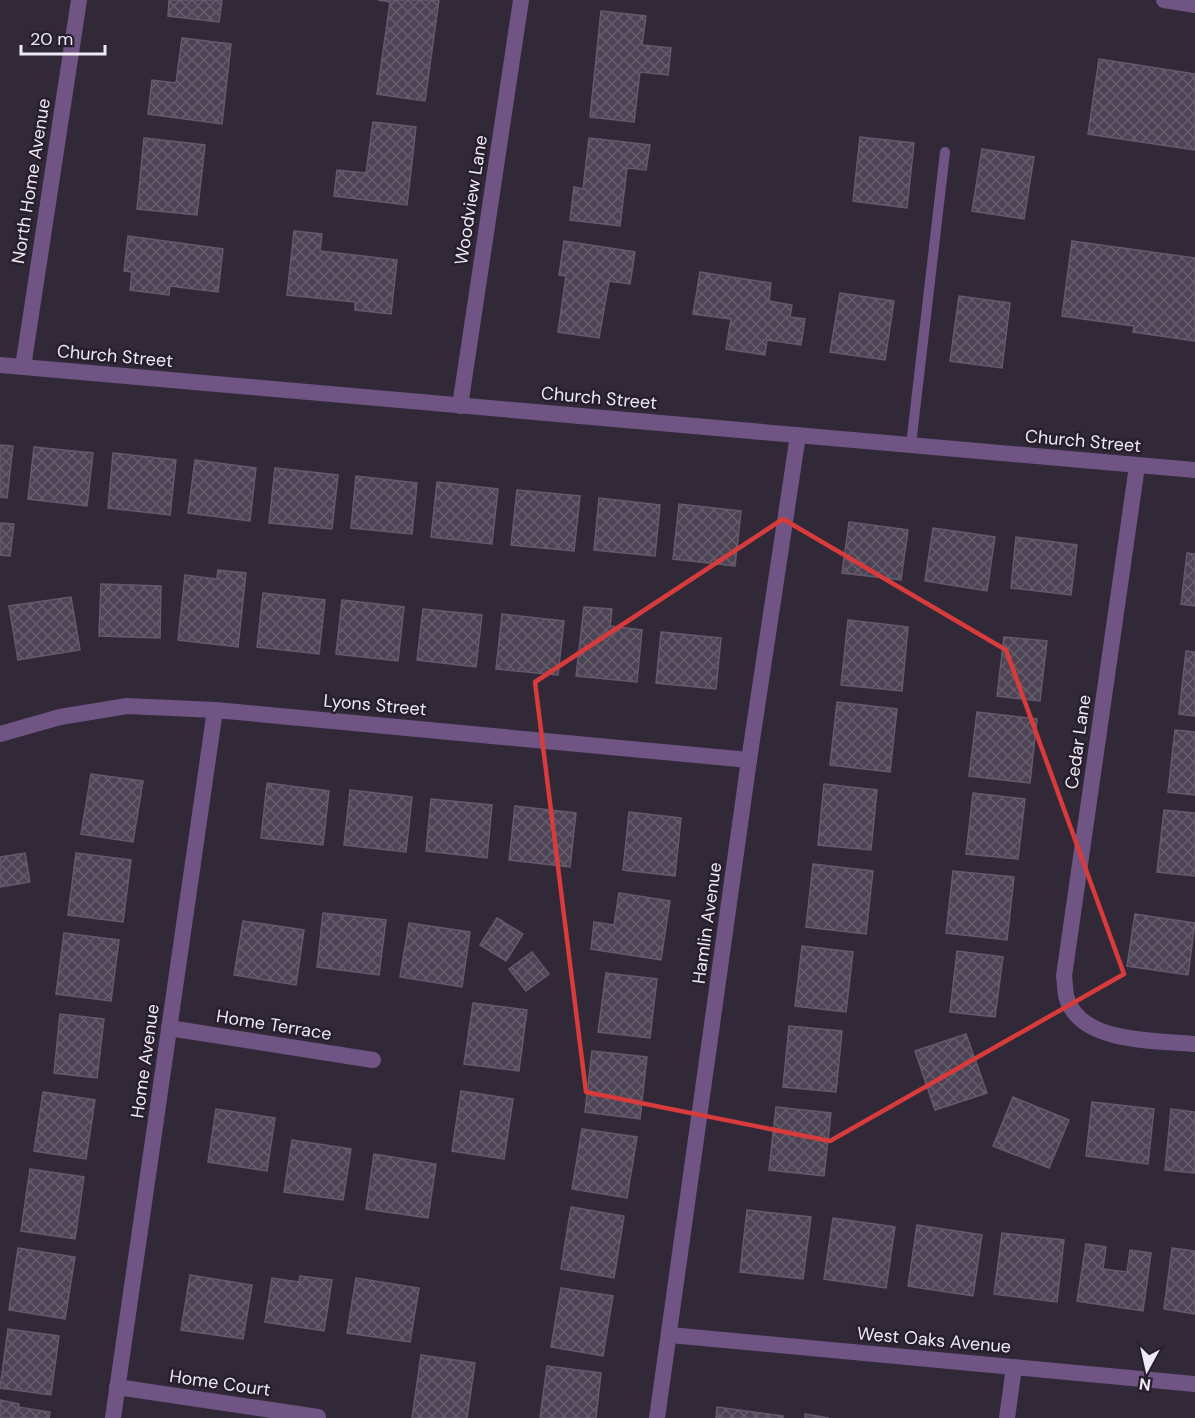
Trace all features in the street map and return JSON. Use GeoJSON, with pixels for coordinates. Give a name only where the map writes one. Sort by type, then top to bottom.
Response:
{"type":"FeatureCollection","features":[{"type":"Feature","properties":{"kind":"street","name":"North Home Avenue"},"geometry":{"type":"LineString","coordinates":[[23,367],[79,0]]}},
{"type":"Feature","properties":{"kind":"street","name":"Woodview Lane"},"geometry":{"type":"LineString","coordinates":[[460,406],[521,0]]}},
{"type":"Feature","properties":{"kind":"street"},"geometry":{"type":"LineString","coordinates":[[1164,0],[1195,5]]}},
{"type":"Feature","properties":{"kind":"street","name":"Church Street"},"geometry":{"type":"LineString","coordinates":[[0,365],[1195,470]]}},
{"type":"Feature","properties":{"kind":"street","name":"Hamlin Avenue"},"geometry":{"type":"LineString","coordinates":[[657,1418],[749,760],[798,435]]}},
{"type":"Feature","properties":{"kind":"street","name":"Cedar Lane"},"geometry":{"type":"LineString","coordinates":[[1137,466],[1064,976],[1067,1000],[1079,1019],[1101,1032],[1195,1044]]}},
{"type":"Feature","properties":{"kind":"street","name":"Lyons Street"},"geometry":{"type":"LineString","coordinates":[[0,734],[60,717],[127,706],[215,710],[749,760]]}},
{"type":"Feature","properties":{"kind":"street","name":"Home Avenue"},"geometry":{"type":"LineString","coordinates":[[113,1418],[215,710]]}},
{"type":"Feature","properties":{"kind":"street","name":"Home Terrace"},"geometry":{"type":"LineString","coordinates":[[169,1028],[373,1060]]}},
{"type":"Feature","properties":{"kind":"street","name":"West Oaks Avenue"},"geometry":{"type":"LineString","coordinates":[[670,1335],[1195,1384]]}},
{"type":"Feature","properties":{"kind":"street"},"geometry":{"type":"LineString","coordinates":[[1007,1418],[1014,1367]]}},
{"type":"Feature","properties":{"kind":"street","name":"Home Court"},"geometry":{"type":"LineString","coordinates":[[117,1388],[318,1417]]}},
{"type":"Feature","properties":{"kind":"lane"},"geometry":{"type":"LineString","coordinates":[[911,445],[945,152]]}},
{"type":"Feature","properties":{"kind":"highlighted area"},"geometry":{"type":"Polygon","coordinates":[[[783,519],[1006,650],[1124,974],[830,1141],[586,1092],[535,682],[783,519]]]}},
{"type":"Feature","properties":{"kind":"building"},"geometry":{"type":"Polygon","coordinates":[[[169,0],[222,0],[219,22],[168,16],[169,0]]]}},
{"type":"Feature","properties":{"kind":"building"},"geometry":{"type":"Polygon","coordinates":[[[378,0],[439,0],[425,101],[377,94],[390,2],[378,0]]]}},
{"type":"Feature","properties":{"kind":"building"},"geometry":{"type":"Polygon","coordinates":[[[601,11],[646,16],[642,45],[671,48],[668,75],[640,72],[634,122],[590,117],[601,11]]]}},
{"type":"Feature","properties":{"kind":"building"},"geometry":{"type":"Polygon","coordinates":[[[182,38],[231,44],[222,124],[148,114],[152,80],[176,83],[182,38]]]}},
{"type":"Feature","properties":{"kind":"building"},"geometry":{"type":"Polygon","coordinates":[[[1099,59],[1195,74],[1195,150],[1088,134],[1099,59]]]}},
{"type":"Feature","properties":{"kind":"building"},"geometry":{"type":"Polygon","coordinates":[[[373,122],[416,127],[407,205],[334,196],[337,170],[366,173],[373,122]]]}},
{"type":"Feature","properties":{"kind":"building"},"geometry":{"type":"Polygon","coordinates":[[[860,137],[914,143],[907,208],[853,201],[860,137]]]}},
{"type":"Feature","properties":{"kind":"building"},"geometry":{"type":"Polygon","coordinates":[[[144,138],[205,145],[197,215],[137,209],[144,138]]]}},
{"type":"Feature","properties":{"kind":"building"},"geometry":{"type":"Polygon","coordinates":[[[589,138],[650,145],[646,170],[627,168],[620,226],[570,220],[574,187],[583,189],[589,138]]]}},
{"type":"Feature","properties":{"kind":"building"},"geometry":{"type":"Polygon","coordinates":[[[982,149],[1034,157],[1024,219],[972,211],[982,149]]]}},
{"type":"Feature","properties":{"kind":"building"},"geometry":{"type":"Polygon","coordinates":[[[294,231],[322,234],[320,251],[397,260],[391,314],[355,310],[355,302],[287,295],[294,231]]]}},
{"type":"Feature","properties":{"kind":"building"},"geometry":{"type":"Polygon","coordinates":[[[128,236],[223,249],[218,292],[170,286],[169,295],[130,290],[132,272],[124,271],[128,236]]]}},
{"type":"Feature","properties":{"kind":"building"},"geometry":{"type":"Polygon","coordinates":[[[564,241],[635,252],[630,284],[609,281],[599,338],[558,332],[566,276],[559,275],[564,241]]]}},
{"type":"Feature","properties":{"kind":"building"},"geometry":{"type":"Polygon","coordinates":[[[1072,241],[1195,258],[1195,341],[1133,332],[1134,326],[1062,316],[1072,241]]]}},
{"type":"Feature","properties":{"kind":"building"},"geometry":{"type":"Polygon","coordinates":[[[700,272],[771,283],[769,301],[792,305],[790,317],[805,319],[801,345],[767,340],[765,355],[726,349],[731,319],[693,314],[700,272]]]}},
{"type":"Feature","properties":{"kind":"building"},"geometry":{"type":"Polygon","coordinates":[[[840,293],[894,301],[885,360],[830,352],[840,293]]]}},
{"type":"Feature","properties":{"kind":"building"},"geometry":{"type":"Polygon","coordinates":[[[959,296],[1010,303],[1002,368],[950,361],[959,296]]]}},
{"type":"Feature","properties":{"kind":"building"},"geometry":{"type":"Polygon","coordinates":[[[0,445],[13,446],[7,498],[0,497],[0,445]]]}},
{"type":"Feature","properties":{"kind":"building"},"geometry":{"type":"Polygon","coordinates":[[[34,447],[93,453],[87,506],[28,499],[34,447]]]}},
{"type":"Feature","properties":{"kind":"building"},"geometry":{"type":"Polygon","coordinates":[[[113,453],[176,460],[170,515],[108,508],[113,453]]]}},
{"type":"Feature","properties":{"kind":"building"},"geometry":{"type":"Polygon","coordinates":[[[195,460],[256,468],[250,521],[188,513],[195,460]]]}},
{"type":"Feature","properties":{"kind":"building"},"geometry":{"type":"Polygon","coordinates":[[[275,468],[338,475],[332,529],[269,523],[275,468]]]}},
{"type":"Feature","properties":{"kind":"building"},"geometry":{"type":"Polygon","coordinates":[[[356,476],[417,483],[412,534],[351,528],[356,476]]]}},
{"type":"Feature","properties":{"kind":"building"},"geometry":{"type":"Polygon","coordinates":[[[437,482],[498,489],[492,544],[431,537],[437,482]]]}},
{"type":"Feature","properties":{"kind":"building"},"geometry":{"type":"Polygon","coordinates":[[[517,490],[580,496],[574,551],[511,545],[517,490]]]}},
{"type":"Feature","properties":{"kind":"building"},"geometry":{"type":"Polygon","coordinates":[[[599,498],[660,505],[655,556],[594,550],[599,498]]]}},
{"type":"Feature","properties":{"kind":"building"},"geometry":{"type":"Polygon","coordinates":[[[679,504],[741,511],[735,566],[673,559],[679,504]]]}},
{"type":"Feature","properties":{"kind":"building"},"geometry":{"type":"Polygon","coordinates":[[[849,522],[908,530],[901,580],[842,573],[849,522]]]}},
{"type":"Feature","properties":{"kind":"building"},"geometry":{"type":"Polygon","coordinates":[[[0,523],[14,524],[10,556],[0,555],[0,523]]]}},
{"type":"Feature","properties":{"kind":"building"},"geometry":{"type":"Polygon","coordinates":[[[933,528],[995,537],[987,591],[925,581],[933,528]]]}},
{"type":"Feature","properties":{"kind":"building"},"geometry":{"type":"Polygon","coordinates":[[[1016,537],[1077,545],[1071,595],[1011,588],[1016,537]]]}},
{"type":"Feature","properties":{"kind":"building"},"geometry":{"type":"Polygon","coordinates":[[[1187,553],[1195,554],[1195,606],[1181,604],[1187,553]]]}},
{"type":"Feature","properties":{"kind":"building"},"geometry":{"type":"Polygon","coordinates":[[[218,570],[246,573],[238,647],[178,640],[185,575],[217,579],[218,570]]]}},
{"type":"Feature","properties":{"kind":"building"},"geometry":{"type":"Polygon","coordinates":[[[101,584],[161,586],[160,638],[99,636],[101,584]]]}},
{"type":"Feature","properties":{"kind":"building"},"geometry":{"type":"Polygon","coordinates":[[[263,593],[325,600],[319,654],[257,647],[263,593]]]}},
{"type":"Feature","properties":{"kind":"building"},"geometry":{"type":"Polygon","coordinates":[[[71,597],[80,650],[18,660],[9,606],[71,597]]]}},
{"type":"Feature","properties":{"kind":"building"},"geometry":{"type":"Polygon","coordinates":[[[342,600],[404,607],[398,661],[336,654],[342,600]]]}},
{"type":"Feature","properties":{"kind":"building"},"geometry":{"type":"Polygon","coordinates":[[[584,607],[612,609],[610,626],[642,630],[637,682],[576,676],[584,607]]]}},
{"type":"Feature","properties":{"kind":"building"},"geometry":{"type":"Polygon","coordinates":[[[423,609],[482,615],[476,667],[417,660],[423,609]]]}},
{"type":"Feature","properties":{"kind":"building"},"geometry":{"type":"Polygon","coordinates":[[[502,614],[564,621],[558,675],[496,669],[502,614]]]}},
{"type":"Feature","properties":{"kind":"building"},"geometry":{"type":"Polygon","coordinates":[[[848,620],[908,627],[902,691],[841,685],[848,620]]]}},
{"type":"Feature","properties":{"kind":"building"},"geometry":{"type":"Polygon","coordinates":[[[661,632],[721,638],[716,689],[656,683],[661,632]]]}},
{"type":"Feature","properties":{"kind":"building"},"geometry":{"type":"Polygon","coordinates":[[[1004,637],[1047,641],[1040,701],[997,696],[1004,637]]]}},
{"type":"Feature","properties":{"kind":"building"},"geometry":{"type":"Polygon","coordinates":[[[1186,651],[1195,652],[1195,716],[1179,714],[1186,651]]]}},
{"type":"Feature","properties":{"kind":"building"},"geometry":{"type":"Polygon","coordinates":[[[837,702],[897,709],[890,772],[830,765],[837,702]]]}},
{"type":"Feature","properties":{"kind":"building"},"geometry":{"type":"Polygon","coordinates":[[[977,712],[1037,719],[1030,783],[969,776],[977,712]]]}},
{"type":"Feature","properties":{"kind":"building"},"geometry":{"type":"Polygon","coordinates":[[[1175,730],[1195,732],[1195,795],[1168,792],[1175,730]]]}},
{"type":"Feature","properties":{"kind":"building"},"geometry":{"type":"Polygon","coordinates":[[[91,774],[143,781],[133,842],[81,834],[91,774]]]}},
{"type":"Feature","properties":{"kind":"building"},"geometry":{"type":"Polygon","coordinates":[[[267,783],[329,791],[323,845],[261,838],[267,783]]]}},
{"type":"Feature","properties":{"kind":"building"},"geometry":{"type":"Polygon","coordinates":[[[824,784],[877,790],[871,850],[818,845],[824,784]]]}},
{"type":"Feature","properties":{"kind":"building"},"geometry":{"type":"Polygon","coordinates":[[[350,790],[412,797],[406,852],[344,845],[350,790]]]}},
{"type":"Feature","properties":{"kind":"building"},"geometry":{"type":"Polygon","coordinates":[[[973,793],[1025,799],[1018,859],[966,854],[973,793]]]}},
{"type":"Feature","properties":{"kind":"building"},"geometry":{"type":"Polygon","coordinates":[[[431,799],[492,805],[487,858],[426,851],[431,799]]]}},
{"type":"Feature","properties":{"kind":"building"},"geometry":{"type":"Polygon","coordinates":[[[515,806],[576,813],[570,867],[509,860],[515,806]]]}},
{"type":"Feature","properties":{"kind":"building"},"geometry":{"type":"Polygon","coordinates":[[[1164,810],[1195,813],[1195,876],[1157,872],[1164,810]]]}},
{"type":"Feature","properties":{"kind":"building"},"geometry":{"type":"Polygon","coordinates":[[[629,812],[681,818],[675,876],[623,870],[629,812]]]}},
{"type":"Feature","properties":{"kind":"building"},"geometry":{"type":"Polygon","coordinates":[[[25,853],[30,882],[0,887],[0,857],[25,853]]]}},
{"type":"Feature","properties":{"kind":"building"},"geometry":{"type":"Polygon","coordinates":[[[76,853],[131,860],[123,922],[68,915],[76,853]]]}},
{"type":"Feature","properties":{"kind":"building"},"geometry":{"type":"Polygon","coordinates":[[[813,864],[873,871],[866,934],[806,927],[813,864]]]}},
{"type":"Feature","properties":{"kind":"building"},"geometry":{"type":"Polygon","coordinates":[[[953,871],[1014,877],[1007,940],[946,933],[953,871]]]}},
{"type":"Feature","properties":{"kind":"building"},"geometry":{"type":"Polygon","coordinates":[[[619,893],[670,901],[661,960],[591,949],[594,922],[614,925],[619,893]]]}},
{"type":"Feature","properties":{"kind":"building"},"geometry":{"type":"Polygon","coordinates":[[[323,913],[386,920],[379,975],[317,967],[323,913]]]}},
{"type":"Feature","properties":{"kind":"building"},"geometry":{"type":"Polygon","coordinates":[[[1135,914],[1195,923],[1188,975],[1127,966],[1135,914]]]}},
{"type":"Feature","properties":{"kind":"building"},"geometry":{"type":"Polygon","coordinates":[[[497,918],[523,934],[506,961],[480,945],[497,918]]]}},
{"type":"Feature","properties":{"kind":"building"},"geometry":{"type":"Polygon","coordinates":[[[243,921],[304,930],[296,985],[234,975],[243,921]]]}},
{"type":"Feature","properties":{"kind":"building"},"geometry":{"type":"Polygon","coordinates":[[[409,923],[470,932],[462,987],[400,977],[409,923]]]}},
{"type":"Feature","properties":{"kind":"building"},"geometry":{"type":"Polygon","coordinates":[[[64,933],[119,940],[111,1001],[56,994],[64,933]]]}},
{"type":"Feature","properties":{"kind":"building"},"geometry":{"type":"Polygon","coordinates":[[[802,946],[853,952],[846,1012],[795,1006],[802,946]]]}},
{"type":"Feature","properties":{"kind":"building"},"geometry":{"type":"Polygon","coordinates":[[[957,951],[1003,957],[995,1017],[950,1012],[957,951]]]}},
{"type":"Feature","properties":{"kind":"building"},"geometry":{"type":"Polygon","coordinates":[[[532,952],[549,974],[526,991],[509,969],[532,952]]]}},
{"type":"Feature","properties":{"kind":"building"},"geometry":{"type":"Polygon","coordinates":[[[606,973],[657,979],[650,1038],[598,1032],[606,973]]]}},
{"type":"Feature","properties":{"kind":"building"},"geometry":{"type":"Polygon","coordinates":[[[473,1003],[527,1010],[519,1071],[464,1064],[473,1003]]]}},
{"type":"Feature","properties":{"kind":"building"},"geometry":{"type":"Polygon","coordinates":[[[60,1014],[104,1019],[97,1078],[54,1073],[60,1014]]]}},
{"type":"Feature","properties":{"kind":"building"},"geometry":{"type":"Polygon","coordinates":[[[789,1026],[842,1031],[836,1092],[783,1087],[789,1026]]]}},
{"type":"Feature","properties":{"kind":"building"},"geometry":{"type":"Polygon","coordinates":[[[966,1034],[987,1093],[935,1110],[915,1051],[966,1034]]]}},
{"type":"Feature","properties":{"kind":"building"},"geometry":{"type":"Polygon","coordinates":[[[592,1051],[647,1057],[640,1119],[585,1112],[592,1051]]]}},
{"type":"Feature","properties":{"kind":"building"},"geometry":{"type":"Polygon","coordinates":[[[461,1091],[513,1099],[504,1159],[452,1151],[461,1091]]]}},
{"type":"Feature","properties":{"kind":"building"},"geometry":{"type":"Polygon","coordinates":[[[43,1092],[95,1100],[86,1159],[34,1151],[43,1092]]]}},
{"type":"Feature","properties":{"kind":"building"},"geometry":{"type":"Polygon","coordinates":[[[1013,1097],[1069,1120],[1049,1168],[993,1146],[1013,1097]]]}},
{"type":"Feature","properties":{"kind":"building"},"geometry":{"type":"Polygon","coordinates":[[[1092,1102],[1154,1109],[1148,1164],[1086,1156],[1092,1102]]]}},
{"type":"Feature","properties":{"kind":"building"},"geometry":{"type":"Polygon","coordinates":[[[776,1107],[831,1113],[824,1176],[769,1170],[776,1107]]]}},
{"type":"Feature","properties":{"kind":"building"},"geometry":{"type":"Polygon","coordinates":[[[216,1109],[275,1118],[267,1171],[208,1162],[216,1109]]]}},
{"type":"Feature","properties":{"kind":"building"},"geometry":{"type":"Polygon","coordinates":[[[1171,1109],[1195,1112],[1195,1173],[1165,1170],[1171,1109]]]}},
{"type":"Feature","properties":{"kind":"building"},"geometry":{"type":"Polygon","coordinates":[[[582,1129],[637,1137],[627,1198],[572,1189],[582,1129]]]}},
{"type":"Feature","properties":{"kind":"building"},"geometry":{"type":"Polygon","coordinates":[[[292,1140],[351,1149],[343,1200],[284,1192],[292,1140]]]}},
{"type":"Feature","properties":{"kind":"building"},"geometry":{"type":"Polygon","coordinates":[[[374,1154],[436,1164],[428,1218],[366,1209],[374,1154]]]}},
{"type":"Feature","properties":{"kind":"building"},"geometry":{"type":"Polygon","coordinates":[[[30,1169],[84,1177],[75,1239],[21,1231],[30,1169]]]}},
{"type":"Feature","properties":{"kind":"building"},"geometry":{"type":"Polygon","coordinates":[[[571,1207],[624,1216],[614,1278],[561,1269],[571,1207]]]}},
{"type":"Feature","properties":{"kind":"building"},"geometry":{"type":"Polygon","coordinates":[[[747,1210],[811,1217],[803,1279],[740,1272],[747,1210]]]}},
{"type":"Feature","properties":{"kind":"building"},"geometry":{"type":"Polygon","coordinates":[[[833,1218],[895,1227],[886,1288],[824,1279],[833,1218]]]}},
{"type":"Feature","properties":{"kind":"building"},"geometry":{"type":"Polygon","coordinates":[[[917,1225],[982,1235],[973,1296],[908,1286],[917,1225]]]}},
{"type":"Feature","properties":{"kind":"building"},"geometry":{"type":"Polygon","coordinates":[[[1002,1233],[1064,1240],[1057,1302],[994,1294],[1002,1233]]]}},
{"type":"Feature","properties":{"kind":"building"},"geometry":{"type":"Polygon","coordinates":[[[1086,1244],[1106,1247],[1103,1269],[1127,1272],[1130,1250],[1151,1253],[1143,1311],[1077,1301],[1086,1244]]]}},
{"type":"Feature","properties":{"kind":"building"},"geometry":{"type":"Polygon","coordinates":[[[18,1248],[75,1257],[65,1319],[9,1310],[18,1248]]]}},
{"type":"Feature","properties":{"kind":"building"},"geometry":{"type":"Polygon","coordinates":[[[1172,1248],[1195,1251],[1195,1314],[1164,1309],[1172,1248]]]}},
{"type":"Feature","properties":{"kind":"building"},"geometry":{"type":"Polygon","coordinates":[[[190,1275],[252,1285],[243,1339],[181,1330],[190,1275]]]}},
{"type":"Feature","properties":{"kind":"building"},"geometry":{"type":"Polygon","coordinates":[[[300,1276],[332,1280],[324,1331],[265,1322],[272,1278],[299,1282],[300,1276]]]}},
{"type":"Feature","properties":{"kind":"building"},"geometry":{"type":"Polygon","coordinates":[[[356,1278],[419,1288],[410,1342],[347,1333],[356,1278]]]}},
{"type":"Feature","properties":{"kind":"building"},"geometry":{"type":"Polygon","coordinates":[[[561,1288],[613,1296],[603,1356],[551,1347],[561,1288]]]}},
{"type":"Feature","properties":{"kind":"building"},"geometry":{"type":"Polygon","coordinates":[[[8,1329],[59,1336],[51,1395],[0,1388],[8,1329]]]}},
{"type":"Feature","properties":{"kind":"building"},"geometry":{"type":"Polygon","coordinates":[[[421,1355],[475,1363],[467,1418],[412,1418],[421,1355]]]}},
{"type":"Feature","properties":{"kind":"building"},"geometry":{"type":"Polygon","coordinates":[[[547,1366],[601,1373],[596,1418],[540,1418],[547,1366]]]}},
{"type":"Feature","properties":{"kind":"building"},"geometry":{"type":"Polygon","coordinates":[[[0,1400],[19,1404],[18,1407],[50,1412],[49,1418],[0,1418],[0,1400]]]}},
{"type":"Feature","properties":{"kind":"building"},"geometry":{"type":"Polygon","coordinates":[[[717,1407],[783,1416],[783,1418],[716,1418],[717,1407]]]}},
{"type":"Feature","properties":{"kind":"building"},"geometry":{"type":"Polygon","coordinates":[[[805,1414],[829,1418],[805,1418],[805,1414]]]}}]}
